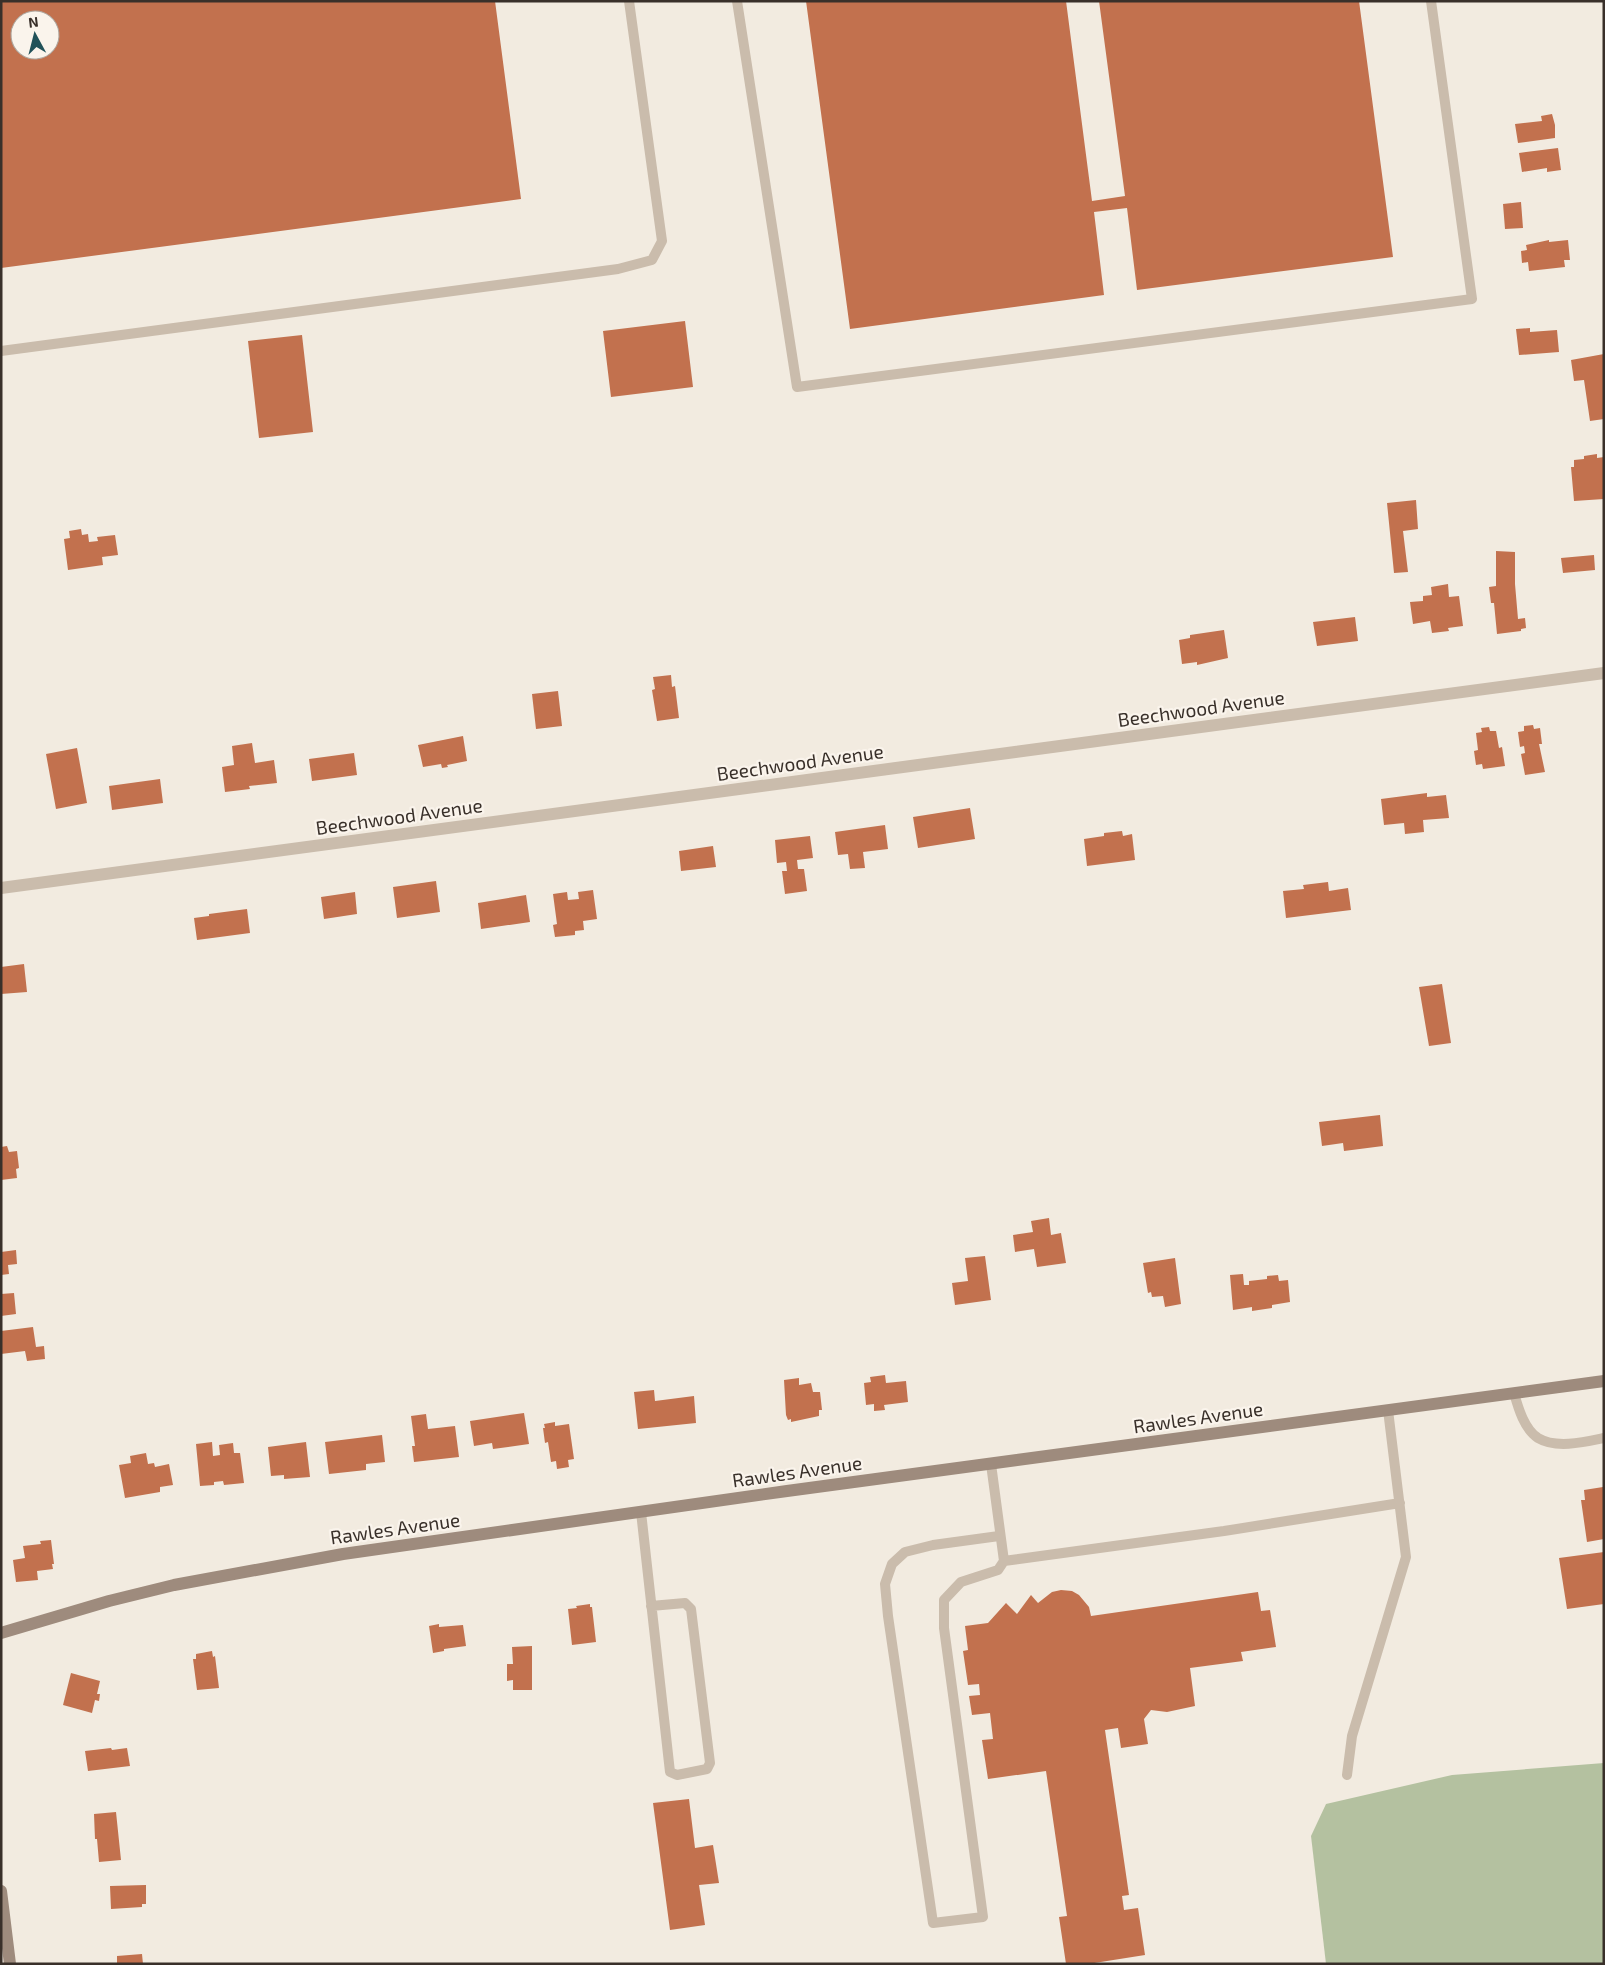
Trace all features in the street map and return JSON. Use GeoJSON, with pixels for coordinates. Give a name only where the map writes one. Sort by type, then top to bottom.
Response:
{"type":"FeatureCollection","features":[{"type":"Feature","properties":{"kind":"street","name":"Beechwood Avenue"},"geometry":{"type":"LineString","coordinates":[[1,888],[1604,673]]}},
{"type":"Feature","properties":{"kind":"street","name":"Rawles Avenue"},"geometry":{"type":"LineString","coordinates":[[1,1633],[109,1601],[174,1585],[343,1554],[1604,1381]]}},
{"type":"Feature","properties":{"kind":"street"},"geometry":{"type":"LineString","coordinates":[[1,1891],[10,1964]]}},
{"type":"Feature","properties":{"kind":"lane"},"geometry":{"type":"LineString","coordinates":[[1,351],[618,269],[652,260],[662,240],[629,1]]}},
{"type":"Feature","properties":{"kind":"lane"},"geometry":{"type":"LineString","coordinates":[[737,1],[797,387],[1472,299],[1431,1]]}},
{"type":"Feature","properties":{"kind":"lane"},"geometry":{"type":"LineString","coordinates":[[1514,1393],[1523,1418],[1529,1429],[1538,1438],[1553,1443],[1562,1443],[1604,1438]]}},
{"type":"Feature","properties":{"kind":"lane"},"geometry":{"type":"LineString","coordinates":[[1347,1776],[1352,1736],[1406,1557],[1388,1410]]}},
{"type":"Feature","properties":{"kind":"lane"},"geometry":{"type":"LineString","coordinates":[[990,1464],[1004,1561],[998,1570],[961,1582],[944,1600],[944,1628],[984,1917],[933,1923],[888,1616],[885,1584],[892,1564],[905,1552],[933,1545],[999,1536]]}},
{"type":"Feature","properties":{"kind":"lane"},"geometry":{"type":"LineString","coordinates":[[1004,1561],[1224,1531],[1400,1503]]}},
{"type":"Feature","properties":{"kind":"lane"},"geometry":{"type":"LineString","coordinates":[[641,1512],[651,1606],[670,1772],[677,1775],[707,1769],[710,1763],[691,1609],[685,1603],[651,1606]]}},
{"type":"Feature","properties":{"kind":"green space"},"geometry":{"type":"Polygon","coordinates":[[[1604,1763],[1604,1964],[1326,1964],[1311,1836],[1326,1804],[1452,1775],[1604,1763]]]}},
{"type":"Feature","properties":{"kind":"building"},"geometry":{"type":"Polygon","coordinates":[[[1,1],[495,1],[521,199],[1,268],[1,1]]]}},
{"type":"Feature","properties":{"kind":"building"},"geometry":{"type":"Polygon","coordinates":[[[806,1],[1066,1],[1092,201],[1125,196],[1099,1],[1359,1],[1393,257],[1137,290],[1127,208],[1094,212],[1104,295],[850,329],[806,1]]]}},
{"type":"Feature","properties":{"kind":"building"},"geometry":{"type":"Polygon","coordinates":[[[1552,114],[1555,125],[1555,138],[1518,143],[1515,124],[1542,121],[1541,116],[1552,114]]]}},
{"type":"Feature","properties":{"kind":"building"},"geometry":{"type":"Polygon","coordinates":[[[1558,148],[1561,170],[1547,172],[1547,168],[1522,172],[1519,153],[1558,148]]]}},
{"type":"Feature","properties":{"kind":"building"},"geometry":{"type":"Polygon","coordinates":[[[1521,202],[1523,228],[1505,229],[1503,204],[1521,202]]]}},
{"type":"Feature","properties":{"kind":"building"},"geometry":{"type":"Polygon","coordinates":[[[1549,240],[1549,242],[1568,240],[1570,260],[1564,260],[1565,267],[1529,271],[1528,262],[1522,263],[1521,251],[1527,250],[1526,245],[1549,240]]]}},
{"type":"Feature","properties":{"kind":"building"},"geometry":{"type":"Polygon","coordinates":[[[685,321],[693,387],[611,397],[603,331],[685,321]]]}},
{"type":"Feature","properties":{"kind":"building"},"geometry":{"type":"Polygon","coordinates":[[[1530,328],[1530,332],[1557,330],[1559,352],[1519,355],[1516,329],[1530,328]]]}},
{"type":"Feature","properties":{"kind":"building"},"geometry":{"type":"Polygon","coordinates":[[[302,335],[313,432],[259,438],[248,341],[302,335]]]}},
{"type":"Feature","properties":{"kind":"building"},"geometry":{"type":"Polygon","coordinates":[[[1604,354],[1604,419],[1590,421],[1584,380],[1574,381],[1571,360],[1604,354]]]}},
{"type":"Feature","properties":{"kind":"building"},"geometry":{"type":"Polygon","coordinates":[[[1597,454],[1597,458],[1604,457],[1604,499],[1574,501],[1571,467],[1574,467],[1574,460],[1584,459],[1584,456],[1597,454]]]}},
{"type":"Feature","properties":{"kind":"building"},"geometry":{"type":"Polygon","coordinates":[[[1416,500],[1418,529],[1403,531],[1408,572],[1394,573],[1387,503],[1416,500]]]}},
{"type":"Feature","properties":{"kind":"building"},"geometry":{"type":"Polygon","coordinates":[[[81,529],[82,535],[88,534],[89,542],[98,541],[97,537],[115,535],[118,555],[102,557],[103,565],[68,570],[64,539],[70,538],[69,531],[81,529]]]}},
{"type":"Feature","properties":{"kind":"building"},"geometry":{"type":"Polygon","coordinates":[[[1496,551],[1515,552],[1518,619],[1525,618],[1526,628],[1521,629],[1521,631],[1497,634],[1494,603],[1491,603],[1489,587],[1496,586],[1496,551]]]}},
{"type":"Feature","properties":{"kind":"building"},"geometry":{"type":"Polygon","coordinates":[[[1594,555],[1595,570],[1563,573],[1561,558],[1594,555]]]}},
{"type":"Feature","properties":{"kind":"building"},"geometry":{"type":"Polygon","coordinates":[[[1448,584],[1449,597],[1459,596],[1463,626],[1448,628],[1449,631],[1432,633],[1430,621],[1413,624],[1410,602],[1423,601],[1423,596],[1432,595],[1431,587],[1448,584]]]}},
{"type":"Feature","properties":{"kind":"building"},"geometry":{"type":"Polygon","coordinates":[[[1355,617],[1358,641],[1317,646],[1313,622],[1355,617]]]}},
{"type":"Feature","properties":{"kind":"building"},"geometry":{"type":"Polygon","coordinates":[[[1224,630],[1228,658],[1197,665],[1197,662],[1182,664],[1179,640],[1190,638],[1190,635],[1224,630]]]}},
{"type":"Feature","properties":{"kind":"building"},"geometry":{"type":"Polygon","coordinates":[[[671,675],[672,687],[675,686],[679,718],[657,721],[652,690],[655,689],[653,677],[671,675]]]}},
{"type":"Feature","properties":{"kind":"building"},"geometry":{"type":"Polygon","coordinates":[[[558,691],[562,726],[536,729],[532,694],[558,691]]]}},
{"type":"Feature","properties":{"kind":"building"},"geometry":{"type":"Polygon","coordinates":[[[1533,725],[1534,729],[1540,728],[1542,744],[1539,744],[1545,772],[1525,775],[1521,754],[1525,753],[1524,746],[1520,747],[1518,732],[1524,731],[1524,726],[1533,725]]]}},
{"type":"Feature","properties":{"kind":"building"},"geometry":{"type":"Polygon","coordinates":[[[1489,727],[1490,731],[1496,731],[1499,748],[1502,747],[1505,766],[1483,769],[1482,764],[1476,765],[1474,751],[1478,750],[1476,733],[1482,732],[1481,728],[1489,727]]]}},
{"type":"Feature","properties":{"kind":"building"},"geometry":{"type":"Polygon","coordinates":[[[463,736],[467,761],[447,765],[448,767],[442,768],[441,764],[423,767],[418,745],[463,736]]]}},
{"type":"Feature","properties":{"kind":"building"},"geometry":{"type":"Polygon","coordinates":[[[252,743],[255,763],[274,760],[277,783],[249,786],[250,789],[225,792],[222,767],[234,765],[232,746],[252,743]]]}},
{"type":"Feature","properties":{"kind":"building"},"geometry":{"type":"Polygon","coordinates":[[[77,748],[87,803],[56,809],[46,754],[77,748]]]}},
{"type":"Feature","properties":{"kind":"building"},"geometry":{"type":"Polygon","coordinates":[[[354,753],[357,775],[312,781],[309,759],[354,753]]]}},
{"type":"Feature","properties":{"kind":"building"},"geometry":{"type":"Polygon","coordinates":[[[160,779],[163,803],[112,810],[109,786],[160,779]]]}},
{"type":"Feature","properties":{"kind":"building"},"geometry":{"type":"Polygon","coordinates":[[[1427,793],[1427,797],[1446,795],[1449,818],[1423,820],[1424,832],[1405,834],[1404,823],[1384,825],[1381,799],[1427,793]]]}},
{"type":"Feature","properties":{"kind":"building"},"geometry":{"type":"Polygon","coordinates":[[[970,808],[975,839],[918,848],[913,817],[970,808]]]}},
{"type":"Feature","properties":{"kind":"building"},"geometry":{"type":"Polygon","coordinates":[[[885,825],[888,849],[863,852],[865,868],[850,869],[848,854],[838,855],[835,832],[885,825]]]}},
{"type":"Feature","properties":{"kind":"building"},"geometry":{"type":"Polygon","coordinates":[[[1122,831],[1123,836],[1132,834],[1135,860],[1087,866],[1084,839],[1104,836],[1104,833],[1122,831]]]}},
{"type":"Feature","properties":{"kind":"building"},"geometry":{"type":"Polygon","coordinates":[[[810,836],[813,858],[797,860],[798,869],[804,869],[807,891],[785,894],[782,871],[787,871],[786,862],[777,863],[775,840],[810,836]]]}},
{"type":"Feature","properties":{"kind":"building"},"geometry":{"type":"Polygon","coordinates":[[[713,846],[716,867],[681,871],[679,851],[713,846]]]}},
{"type":"Feature","properties":{"kind":"building"},"geometry":{"type":"Polygon","coordinates":[[[436,881],[440,912],[397,918],[393,887],[436,881]]]}},
{"type":"Feature","properties":{"kind":"building"},"geometry":{"type":"Polygon","coordinates":[[[1328,882],[1329,891],[1348,888],[1351,910],[1286,918],[1283,891],[1304,889],[1303,885],[1328,882]]]}},
{"type":"Feature","properties":{"kind":"building"},"geometry":{"type":"Polygon","coordinates":[[[593,890],[597,919],[583,921],[584,930],[575,931],[575,935],[555,937],[553,925],[557,924],[553,894],[567,892],[568,900],[579,899],[578,892],[593,890]]]}},
{"type":"Feature","properties":{"kind":"building"},"geometry":{"type":"Polygon","coordinates":[[[355,892],[357,914],[324,919],[321,897],[355,892]]]}},
{"type":"Feature","properties":{"kind":"building"},"geometry":{"type":"Polygon","coordinates":[[[526,895],[530,922],[481,929],[478,903],[526,895]]]}},
{"type":"Feature","properties":{"kind":"building"},"geometry":{"type":"Polygon","coordinates":[[[247,909],[250,933],[197,940],[194,918],[247,909]]]}},
{"type":"Feature","properties":{"kind":"building"},"geometry":{"type":"Polygon","coordinates":[[[24,964],[27,992],[1,994],[1,967],[24,964]]]}},
{"type":"Feature","properties":{"kind":"building"},"geometry":{"type":"Polygon","coordinates":[[[1442,984],[1451,1043],[1429,1046],[1419,987],[1442,984]]]}},
{"type":"Feature","properties":{"kind":"building"},"geometry":{"type":"Polygon","coordinates":[[[1380,1115],[1383,1146],[1344,1151],[1343,1143],[1322,1146],[1319,1122],[1380,1115]]]}},
{"type":"Feature","properties":{"kind":"building"},"geometry":{"type":"Polygon","coordinates":[[[7,1146],[9,1152],[17,1151],[19,1168],[16,1169],[17,1178],[1,1180],[1,1147],[7,1146]]]}},
{"type":"Feature","properties":{"kind":"building"},"geometry":{"type":"Polygon","coordinates":[[[1049,1218],[1051,1235],[1061,1233],[1066,1263],[1037,1267],[1034,1249],[1015,1252],[1013,1235],[1033,1232],[1031,1221],[1049,1218]]]}},
{"type":"Feature","properties":{"kind":"building"},"geometry":{"type":"Polygon","coordinates":[[[16,1250],[17,1264],[8,1265],[9,1274],[1,1275],[1,1252],[16,1250]]]}},
{"type":"Feature","properties":{"kind":"building"},"geometry":{"type":"Polygon","coordinates":[[[985,1256],[991,1300],[955,1305],[952,1283],[968,1281],[965,1258],[985,1256]]]}},
{"type":"Feature","properties":{"kind":"building"},"geometry":{"type":"Polygon","coordinates":[[[1175,1258],[1181,1304],[1165,1307],[1163,1296],[1152,1297],[1151,1292],[1148,1293],[1143,1263],[1175,1258]]]}},
{"type":"Feature","properties":{"kind":"building"},"geometry":{"type":"Polygon","coordinates":[[[1243,1274],[1244,1285],[1249,1285],[1249,1281],[1267,1279],[1267,1276],[1278,1275],[1279,1281],[1288,1280],[1290,1302],[1272,1305],[1272,1308],[1252,1311],[1252,1307],[1233,1310],[1230,1275],[1243,1274]]]}},
{"type":"Feature","properties":{"kind":"building"},"geometry":{"type":"Polygon","coordinates":[[[14,1293],[16,1314],[1,1316],[1,1294],[14,1293]]]}},
{"type":"Feature","properties":{"kind":"building"},"geometry":{"type":"Polygon","coordinates":[[[33,1327],[36,1347],[44,1346],[45,1359],[27,1361],[25,1351],[1,1354],[1,1331],[33,1327]]]}},
{"type":"Feature","properties":{"kind":"building"},"geometry":{"type":"Polygon","coordinates":[[[885,1375],[886,1383],[906,1381],[908,1402],[884,1405],[885,1410],[874,1411],[874,1404],[866,1405],[864,1383],[871,1382],[870,1377],[885,1375]]]}},
{"type":"Feature","properties":{"kind":"building"},"geometry":{"type":"Polygon","coordinates":[[[799,1378],[799,1385],[811,1383],[813,1392],[820,1392],[822,1410],[819,1410],[819,1416],[791,1422],[791,1419],[788,1420],[786,1415],[784,1380],[799,1378]]]}},
{"type":"Feature","properties":{"kind":"building"},"geometry":{"type":"Polygon","coordinates":[[[654,1390],[655,1401],[694,1396],[696,1423],[638,1429],[634,1392],[654,1390]]]}},
{"type":"Feature","properties":{"kind":"building"},"geometry":{"type":"Polygon","coordinates":[[[524,1413],[529,1444],[493,1449],[492,1443],[474,1446],[470,1421],[524,1413]]]}},
{"type":"Feature","properties":{"kind":"building"},"geometry":{"type":"Polygon","coordinates":[[[426,1414],[428,1429],[455,1426],[459,1457],[414,1462],[412,1446],[415,1446],[411,1416],[426,1414]]]}},
{"type":"Feature","properties":{"kind":"building"},"geometry":{"type":"Polygon","coordinates":[[[555,1422],[555,1426],[569,1424],[574,1459],[568,1460],[569,1467],[557,1469],[556,1461],[551,1462],[548,1442],[545,1443],[544,1424],[555,1422]]]}},
{"type":"Feature","properties":{"kind":"building"},"geometry":{"type":"Polygon","coordinates":[[[382,1435],[385,1462],[366,1464],[366,1470],[329,1474],[325,1442],[382,1435]]]}},
{"type":"Feature","properties":{"kind":"building"},"geometry":{"type":"Polygon","coordinates":[[[212,1442],[213,1456],[220,1455],[219,1445],[233,1443],[234,1453],[240,1453],[244,1483],[224,1485],[223,1481],[214,1482],[214,1485],[200,1486],[196,1444],[212,1442]]]}},
{"type":"Feature","properties":{"kind":"building"},"geometry":{"type":"Polygon","coordinates":[[[306,1442],[310,1477],[284,1479],[284,1475],[271,1476],[268,1447],[306,1442]]]}},
{"type":"Feature","properties":{"kind":"building"},"geometry":{"type":"Polygon","coordinates":[[[146,1453],[148,1464],[154,1463],[155,1467],[169,1464],[173,1485],[160,1487],[160,1492],[125,1498],[119,1465],[131,1463],[130,1456],[146,1453]]]}},
{"type":"Feature","properties":{"kind":"building"},"geometry":{"type":"Polygon","coordinates":[[[1603,1487],[1604,1539],[1587,1542],[1581,1500],[1585,1500],[1584,1490],[1603,1487]]]}},
{"type":"Feature","properties":{"kind":"building"},"geometry":{"type":"Polygon","coordinates":[[[51,1540],[53,1569],[37,1571],[38,1580],[16,1582],[13,1560],[25,1558],[23,1546],[41,1544],[40,1541],[51,1540]]]}},
{"type":"Feature","properties":{"kind":"building"},"geometry":{"type":"Polygon","coordinates":[[[1604,1552],[1604,1604],[1567,1609],[1559,1558],[1604,1552]]]}},
{"type":"Feature","properties":{"kind":"building"},"geometry":{"type":"Polygon","coordinates":[[[1061,1590],[1072,1591],[1079,1595],[1089,1607],[1091,1616],[1258,1592],[1261,1611],[1270,1610],[1276,1647],[1241,1652],[1243,1661],[1190,1668],[1195,1706],[1167,1712],[1151,1710],[1144,1719],[1148,1744],[1121,1748],[1118,1728],[1105,1730],[1129,1895],[1122,1896],[1124,1910],[1138,1908],[1145,1955],[1088,1964],[1066,1964],[1059,1917],[1067,1916],[1046,1771],[988,1779],[982,1740],[993,1739],[990,1713],[972,1715],[969,1696],[980,1695],[979,1684],[968,1685],[963,1651],[968,1650],[965,1626],[988,1623],[1006,1603],[1017,1614],[1031,1595],[1038,1603],[1052,1592],[1061,1590]]]}},
{"type":"Feature","properties":{"kind":"building"},"geometry":{"type":"Polygon","coordinates":[[[590,1604],[590,1607],[592,1607],[596,1642],[572,1645],[568,1609],[590,1604]]]}},
{"type":"Feature","properties":{"kind":"building"},"geometry":{"type":"Polygon","coordinates":[[[439,1624],[439,1627],[463,1625],[466,1646],[444,1649],[444,1651],[433,1653],[429,1626],[439,1624]]]}},
{"type":"Feature","properties":{"kind":"building"},"geometry":{"type":"Polygon","coordinates":[[[532,1646],[532,1690],[513,1690],[513,1680],[507,1681],[507,1664],[513,1664],[512,1647],[532,1646]]]}},
{"type":"Feature","properties":{"kind":"building"},"geometry":{"type":"Polygon","coordinates":[[[212,1651],[213,1657],[215,1656],[219,1688],[197,1690],[193,1659],[196,1659],[196,1654],[212,1651]]]}},
{"type":"Feature","properties":{"kind":"building"},"geometry":{"type":"Polygon","coordinates":[[[71,1673],[100,1681],[97,1694],[100,1694],[99,1701],[95,1700],[92,1713],[63,1705],[71,1673]]]}},
{"type":"Feature","properties":{"kind":"building"},"geometry":{"type":"Polygon","coordinates":[[[111,1748],[112,1750],[127,1748],[130,1766],[88,1771],[85,1751],[111,1748]]]}},
{"type":"Feature","properties":{"kind":"building"},"geometry":{"type":"Polygon","coordinates":[[[689,1799],[695,1848],[713,1845],[719,1883],[699,1885],[705,1925],[670,1930],[653,1803],[689,1799]]]}},
{"type":"Feature","properties":{"kind":"building"},"geometry":{"type":"Polygon","coordinates":[[[116,1812],[121,1860],[99,1862],[97,1839],[95,1839],[94,1814],[116,1812]]]}},
{"type":"Feature","properties":{"kind":"building"},"geometry":{"type":"Polygon","coordinates":[[[146,1885],[146,1904],[142,1904],[142,1907],[111,1909],[110,1886],[146,1885]]]}},
{"type":"Feature","properties":{"kind":"building"},"geometry":{"type":"Polygon","coordinates":[[[142,1954],[143,1964],[117,1964],[117,1956],[142,1954]]]}}]}
